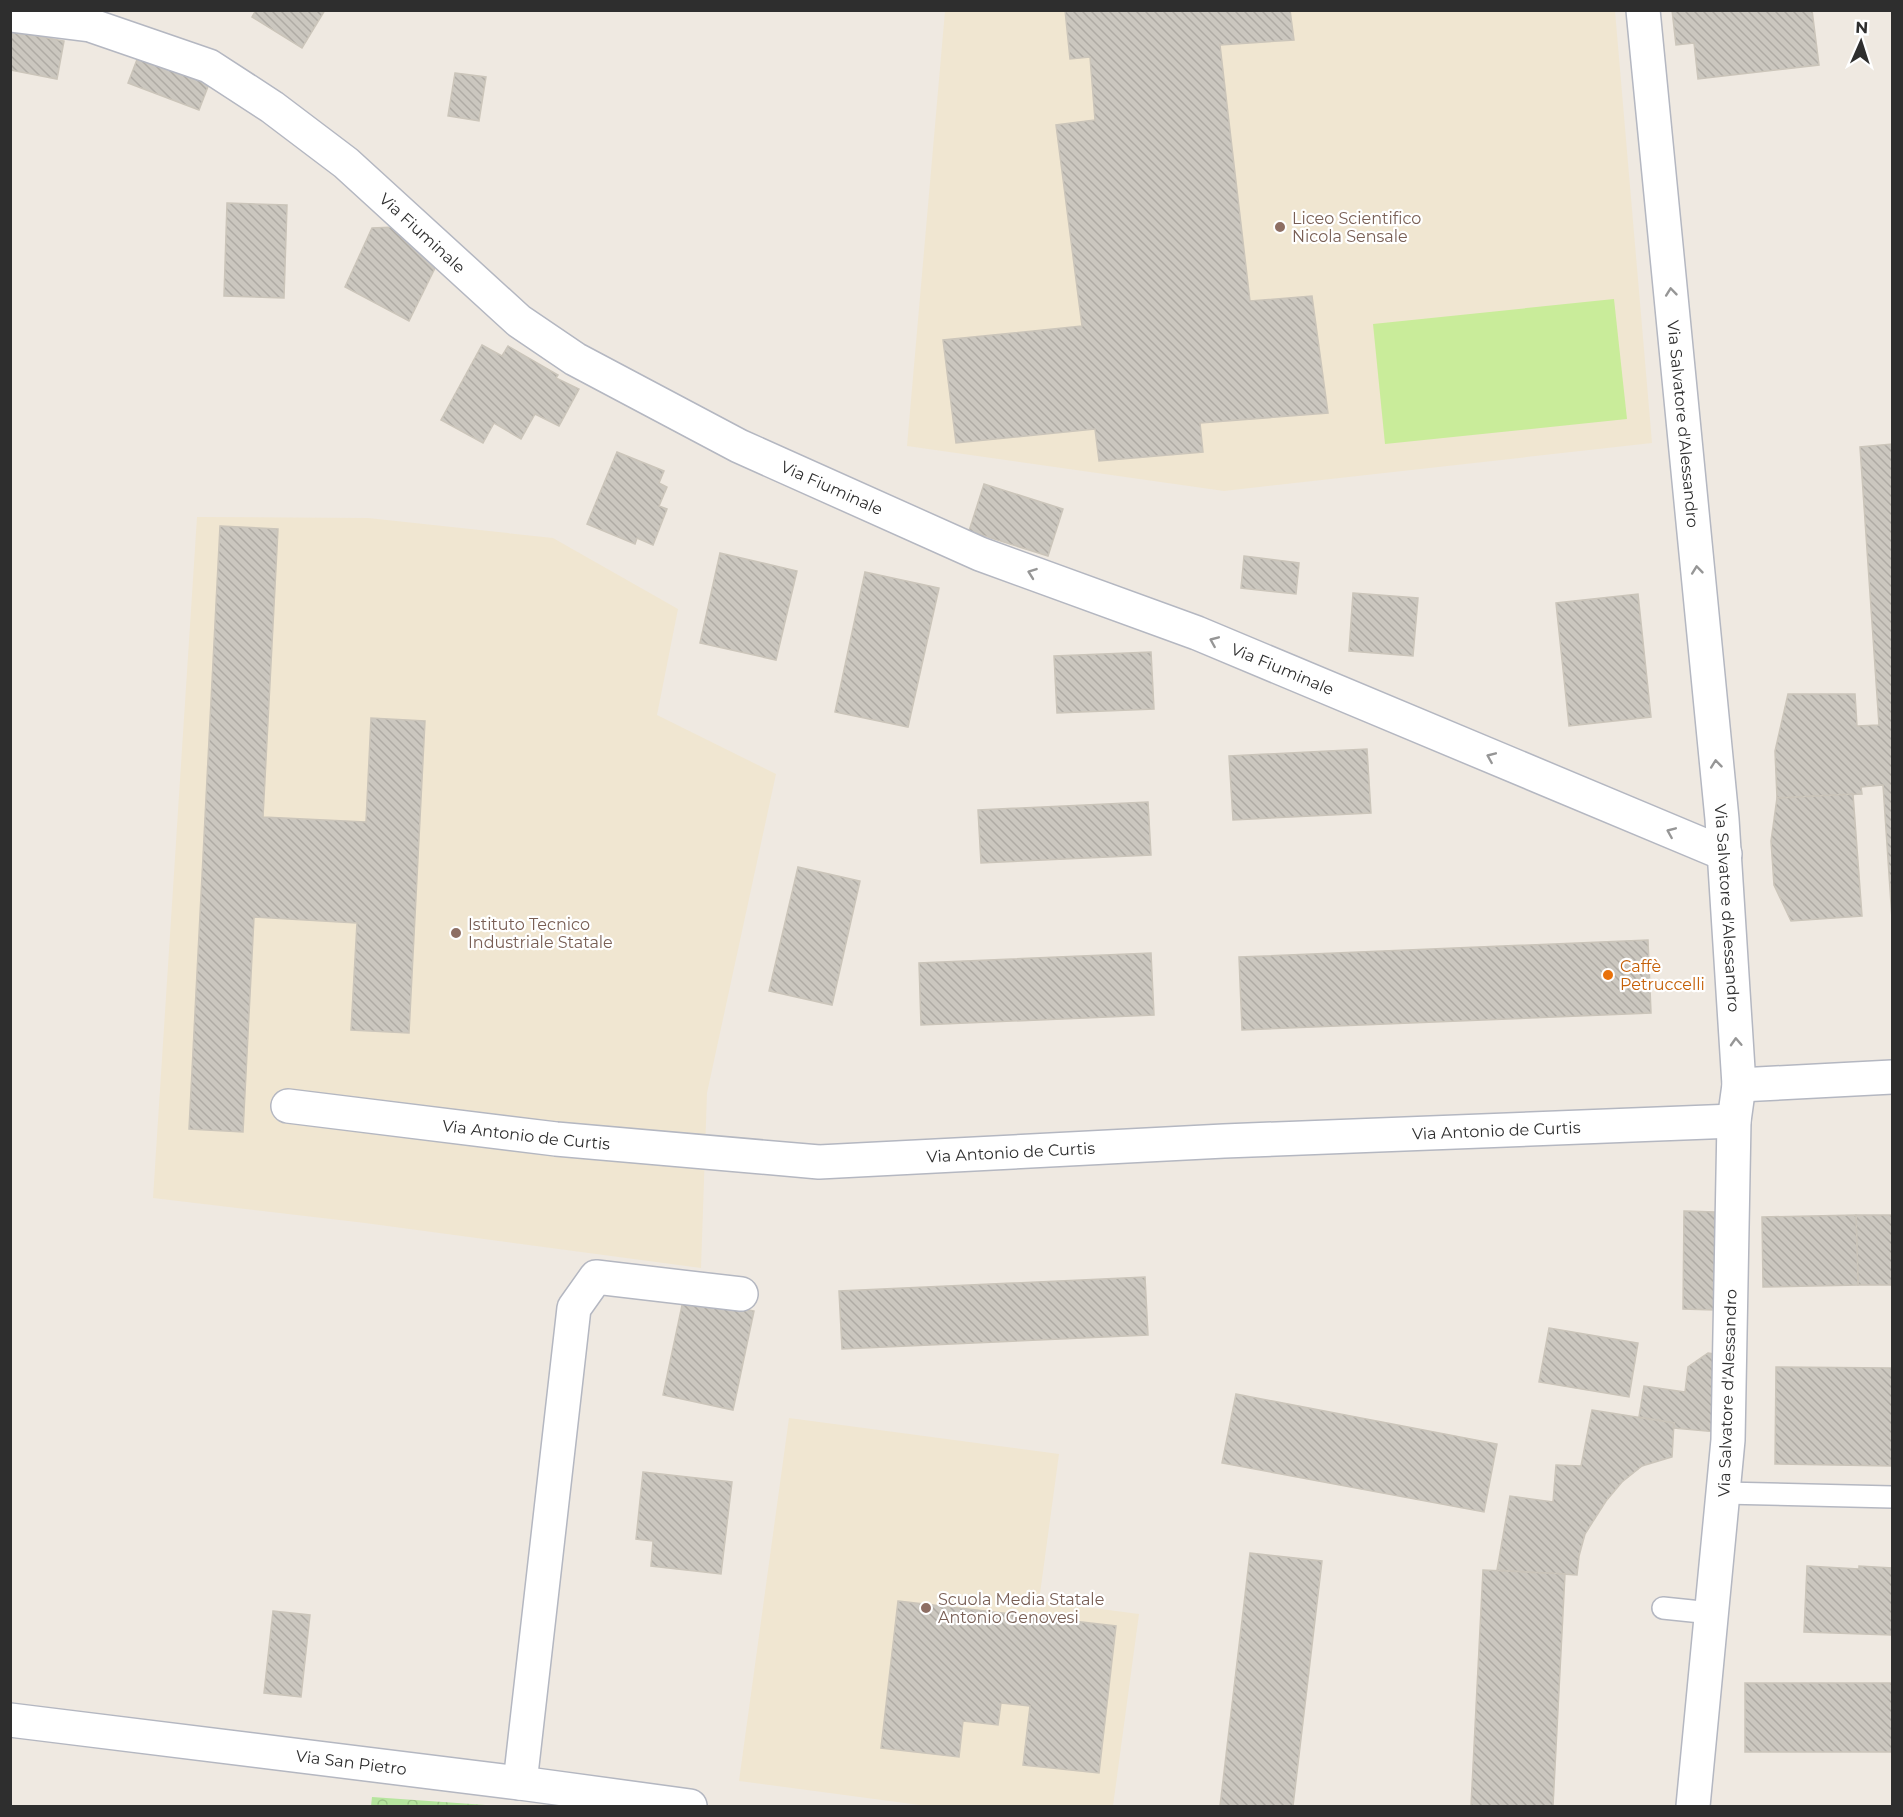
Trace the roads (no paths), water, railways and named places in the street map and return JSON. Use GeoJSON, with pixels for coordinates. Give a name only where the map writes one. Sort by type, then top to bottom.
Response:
{"type":"FeatureCollection","features":[{"type":"Feature","properties":{"kind":"street","name":"Via Salvatore d'Alessandro"},"geometry":{"type":"LineString","coordinates":[[1643,10],[1725,855],[1739,1085],[1734,1121],[1728,1440],[1693,1806]]}},
{"type":"Feature","properties":{"kind":"street","name":"Via Fiuminale"},"geometry":{"type":"LineString","coordinates":[[10,15],[90,25],[208,66],[272,107],[346,163],[519,321],[575,359],[739,446],[980,554],[1197,633],[1725,855]]}},
{"type":"Feature","properties":{"kind":"street"},"geometry":{"type":"LineString","coordinates":[[1739,1085],[1893,1077]]}},
{"type":"Feature","properties":{"kind":"street","name":"Via Antonio de Curtis"},"geometry":{"type":"LineString","coordinates":[[288,1106],[556,1139],[819,1162],[1224,1141],[1734,1121]]}},
{"type":"Feature","properties":{"kind":"street"},"geometry":{"type":"LineString","coordinates":[[520,1783],[574,1308],[597,1277],[741,1294]]}},
{"type":"Feature","properties":{"kind":"street","name":"Via San Pietro"},"geometry":{"type":"LineString","coordinates":[[10,1720],[690,1806]]}},
{"type":"Feature","properties":{"kind":"lane"},"geometry":{"type":"LineString","coordinates":[[1723,1493],[1893,1497]]}},
{"type":"Feature","properties":{"kind":"lane"},"geometry":{"type":"LineString","coordinates":[[1663,1608],[1711,1613]]}},
{"type":"Feature","properties":{"kind":"place","name":"Liceo Scientifico Nicola Sensale"},"geometry":{"type":"Point","coordinates":[1280,227]}},
{"type":"Feature","properties":{"kind":"place","name":"Istituto Tecnico Industriale Statale"},"geometry":{"type":"Point","coordinates":[456,933]}},
{"type":"Feature","properties":{"kind":"place","name":"Caffè Petruccelli"},"geometry":{"type":"Point","coordinates":[1608,975]}},
{"type":"Feature","properties":{"kind":"place","name":"Scuola Media Statale Antonio Genovesi"},"geometry":{"type":"Point","coordinates":[926,1608]}}]}
